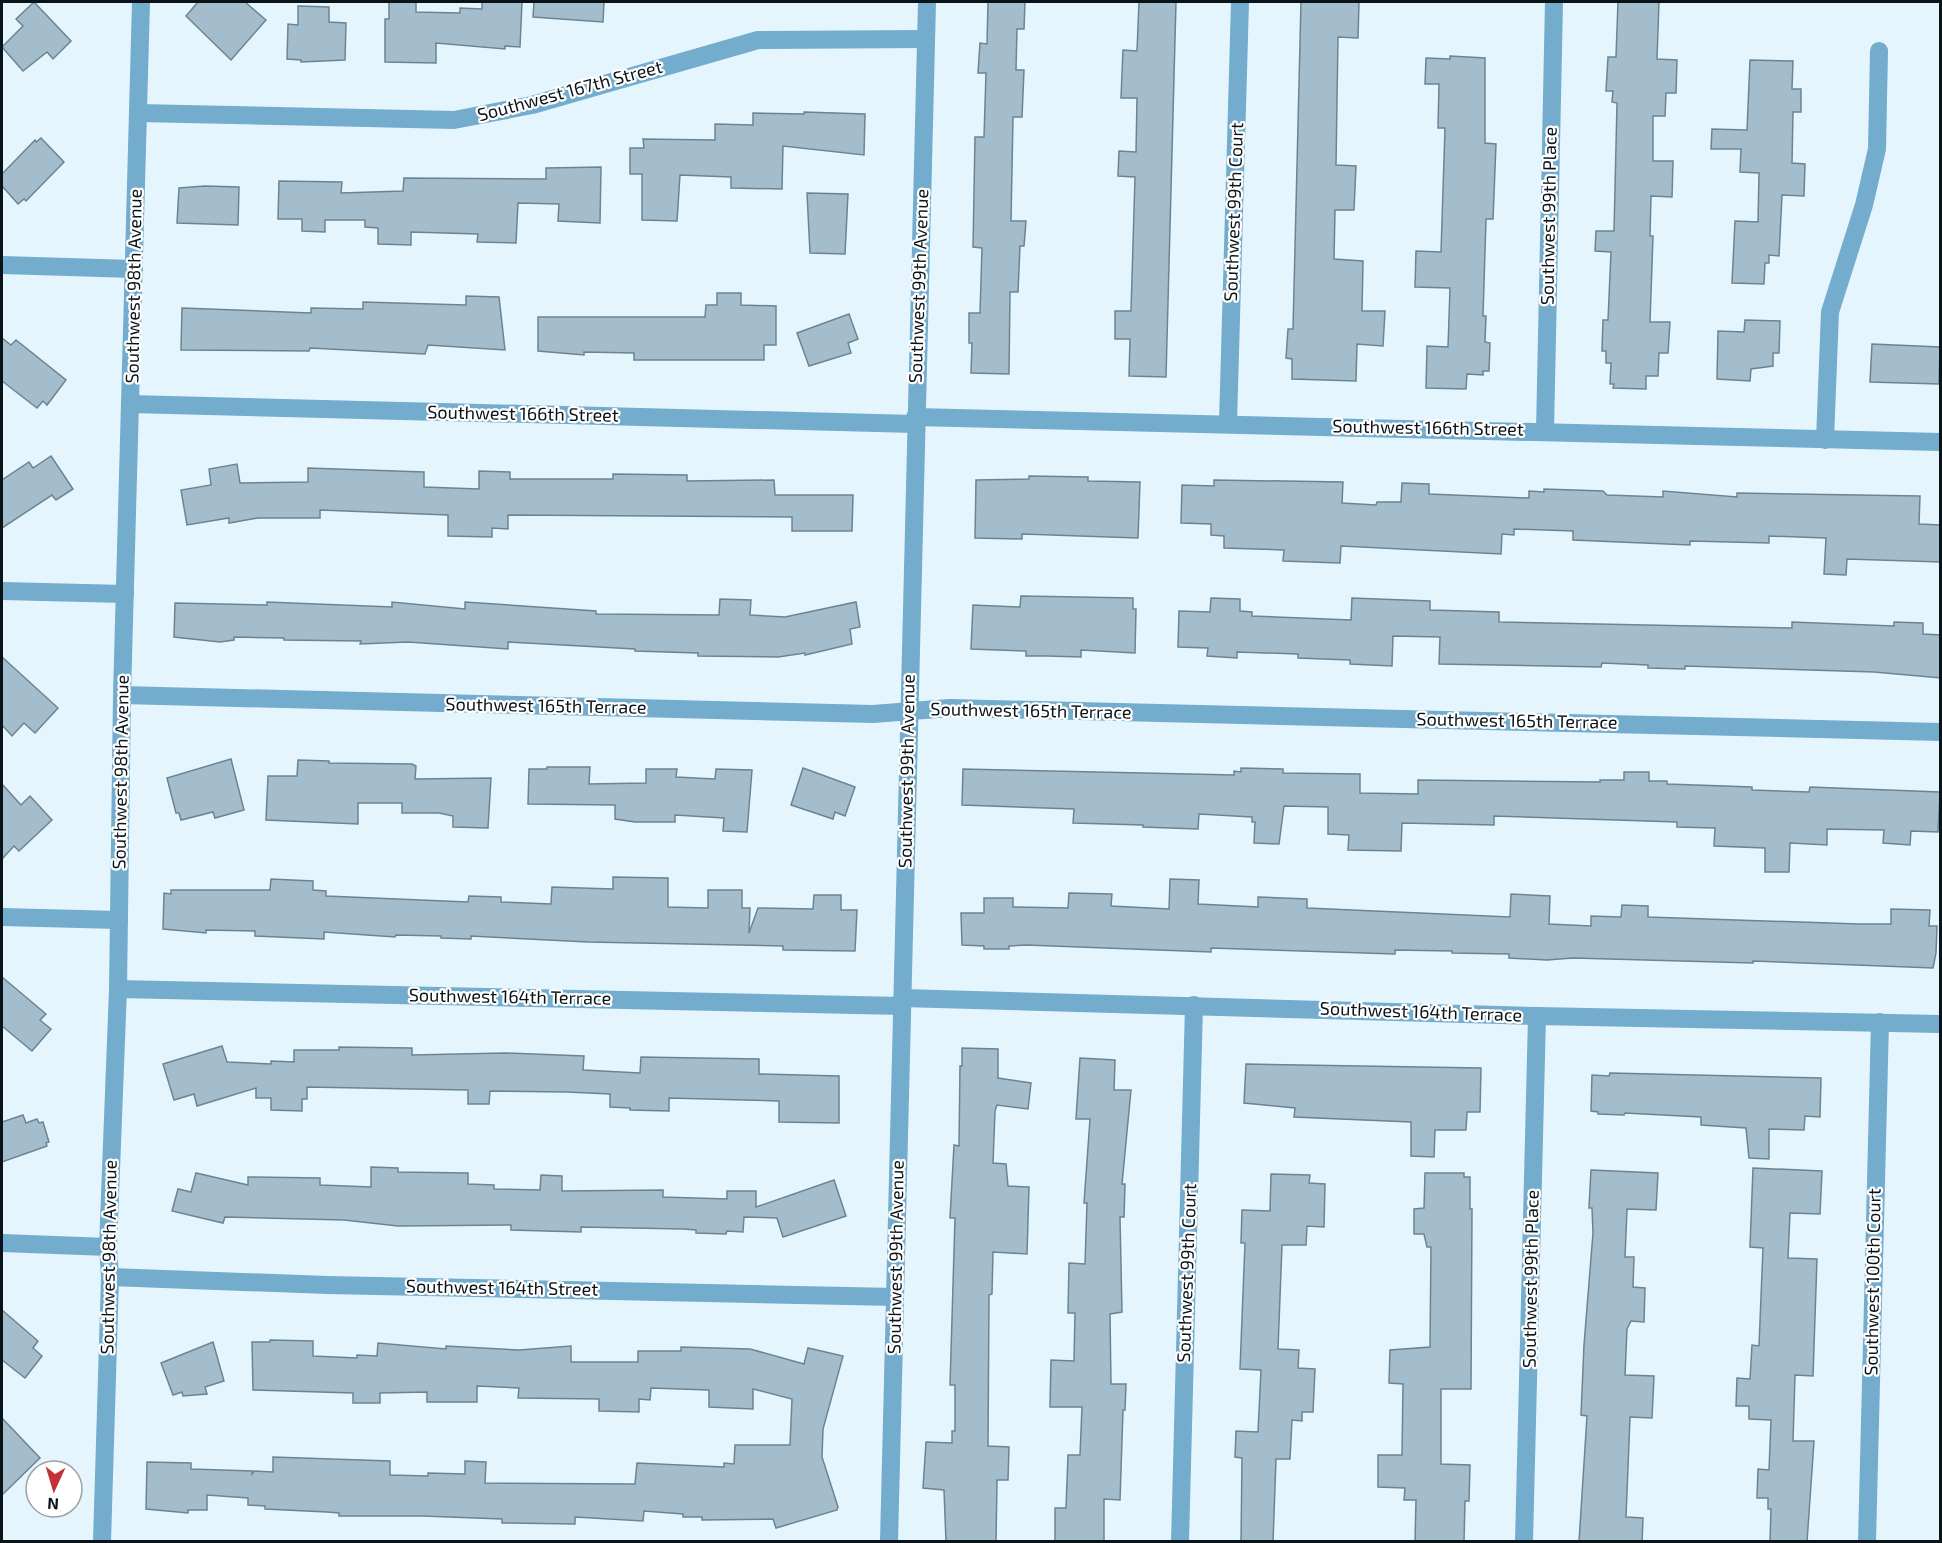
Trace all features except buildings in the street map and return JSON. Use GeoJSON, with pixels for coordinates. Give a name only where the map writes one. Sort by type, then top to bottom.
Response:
{"type":"FeatureCollection","features":[{"type":"Feature","properties":{"kind":"street","name":"Southwest 98th Avenue"},"geometry":{"type":"LineString","coordinates":[[102,1542],[110,1277],[108,1247],[118,989],[122,694],[141,2]]}},
{"type":"Feature","properties":{"kind":"street","name":"Southwest 99th Avenue"},"geometry":{"type":"LineString","coordinates":[[889,1542],[927,2]]}},
{"type":"Feature","properties":{"kind":"street","name":"Southwest 99th Court"},"geometry":{"type":"LineString","coordinates":[[1228,423],[1240,2]]}},
{"type":"Feature","properties":{"kind":"street","name":"Southwest 99th Place"},"geometry":{"type":"LineString","coordinates":[[1545,431],[1554,2]]}},
{"type":"Feature","properties":{"kind":"street","name":"Southwest 167th Street"},"geometry":{"type":"LineString","coordinates":[[138,113],[454,120],[532,105],[758,40],[926,39]]}},
{"type":"Feature","properties":{"kind":"street"},"geometry":{"type":"LineString","coordinates":[[1825,440],[1830,312],[1864,205],[1877,148],[1879,51]]}},
{"type":"Feature","properties":{"kind":"street"},"geometry":{"type":"LineString","coordinates":[[2,265],[135,269]]}},
{"type":"Feature","properties":{"kind":"street","name":"Southwest 166th Street"},"geometry":{"type":"LineString","coordinates":[[131,404],[915,421],[1228,423],[1941,442]]}},
{"type":"Feature","properties":{"kind":"street"},"geometry":{"type":"LineString","coordinates":[[2,591],[125,594]]}},
{"type":"Feature","properties":{"kind":"street","name":"Southwest 165th Terrace"},"geometry":{"type":"LineString","coordinates":[[122,694],[873,714],[950,708],[1941,732]]}},
{"type":"Feature","properties":{"kind":"street"},"geometry":{"type":"LineString","coordinates":[[2,917],[118,920]]}},
{"type":"Feature","properties":{"kind":"street","name":"Southwest 164th Terrace"},"geometry":{"type":"LineString","coordinates":[[118,989],[1194,1005],[1537,1016],[1941,1024]]}},
{"type":"Feature","properties":{"kind":"street","name":"Southwest 99th Court"},"geometry":{"type":"LineString","coordinates":[[1180,1542],[1194,1005]]}},
{"type":"Feature","properties":{"kind":"street","name":"Southwest 99th Place"},"geometry":{"type":"LineString","coordinates":[[1524,1542],[1537,1016]]}},
{"type":"Feature","properties":{"kind":"street","name":"Southwest 100th Court"},"geometry":{"type":"LineString","coordinates":[[1867,1542],[1880,1022]]}},
{"type":"Feature","properties":{"kind":"street"},"geometry":{"type":"LineString","coordinates":[[2,1243],[108,1247]]}},
{"type":"Feature","properties":{"kind":"street","name":"Southwest 164th Street"},"geometry":{"type":"LineString","coordinates":[[110,1277],[327,1285],[895,1297]]}}]}
